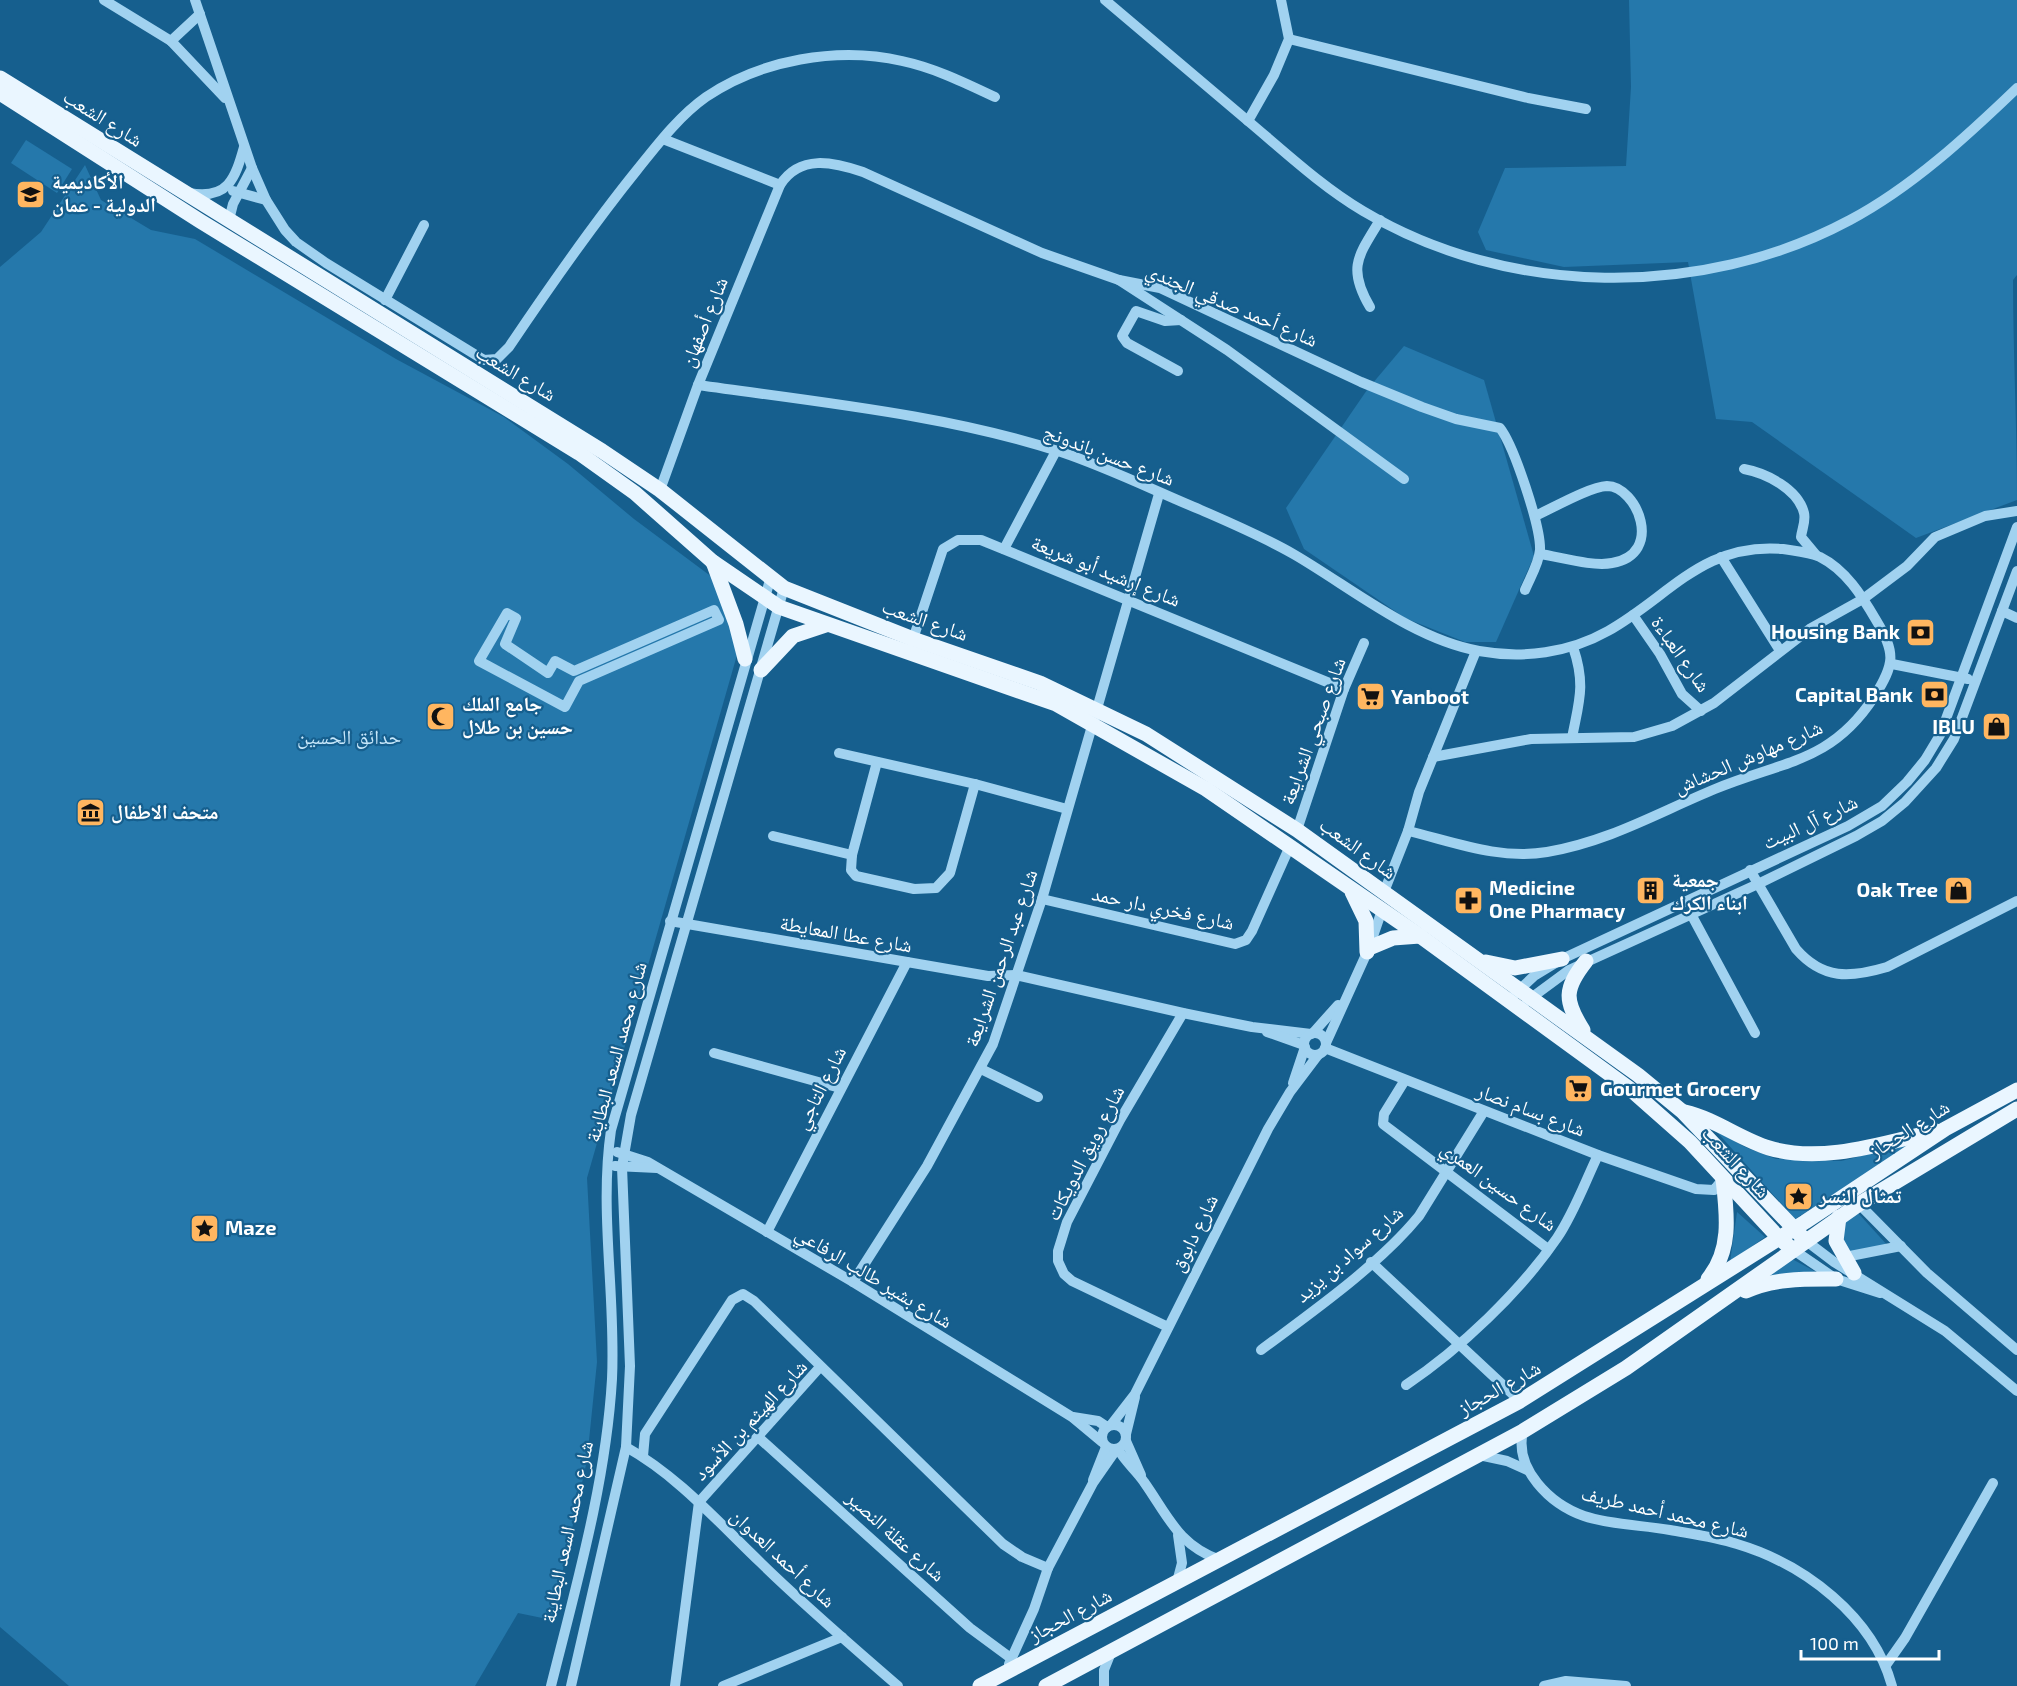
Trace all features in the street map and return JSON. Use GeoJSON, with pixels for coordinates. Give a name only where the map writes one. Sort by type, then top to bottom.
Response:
{"type":"FeatureCollection","features":[{"type":"Feature","properties":{"kind":"main road","name":"شارع الشعب"},"geometry":{"type":"LineString","coordinates":[[0,78],[45,113],[191,215],[296,270],[602,451],[660,490],[770,580],[784,588],[913,639],[1040,683],[1096,709],[1146,734],[1297,830],[1468,955],[1654,1108],[1778,1237],[1799,1244]]}},
{"type":"Feature","properties":{"kind":"main road","name":"شارع الشعب"},"geometry":{"type":"LineString","coordinates":[[0,93],[45,113],[229,220],[296,270],[579,453],[634,493],[713,562],[763,598],[779,607],[826,625],[1010,686],[1063,708],[1180,772],[1419,936],[1520,998],[1586,1035],[1683,1112],[1793,1229],[1799,1244]]}},
{"type":"Feature","properties":{"kind":"main road"},"geometry":{"type":"LineString","coordinates":[[713,562],[736,624],[745,659]]}},
{"type":"Feature","properties":{"kind":"main road"},"geometry":{"type":"LineString","coordinates":[[761,670],[784,642],[793,636],[826,625]]}},
{"type":"Feature","properties":{"kind":"main road"},"geometry":{"type":"LineString","coordinates":[[1348,887],[1366,921],[1368,950],[1398,937],[1419,936]]}},
{"type":"Feature","properties":{"kind":"main road"},"geometry":{"type":"LineString","coordinates":[[1468,955],[1493,964],[1515,968],[1562,959]]}},
{"type":"Feature","properties":{"kind":"main road"},"geometry":{"type":"LineString","coordinates":[[1586,961],[1573,978],[1568,994],[1572,1012],[1586,1035]]}},
{"type":"Feature","properties":{"kind":"main road","name":"شارع الحجاز"},"geometry":{"type":"LineString","coordinates":[[980,1686],[1520,1401],[1578,1367],[1945,1129],[2017,1090]]}},
{"type":"Feature","properties":{"kind":"main road","name":"شارع الحجاز"},"geometry":{"type":"LineString","coordinates":[[1046,1686],[1523,1431],[1626,1368],[1839,1217],[2017,1109]]}},
{"type":"Feature","properties":{"kind":"main road"},"geometry":{"type":"LineString","coordinates":[[1683,1112],[1699,1116],[1760,1144],[1799,1152],[1852,1150],[1945,1129]]}},
{"type":"Feature","properties":{"kind":"main road"},"geometry":{"type":"LineString","coordinates":[[1704,1284],[1721,1258],[1725,1243],[1726,1212],[1723,1179]]}},
{"type":"Feature","properties":{"kind":"main road"},"geometry":{"type":"LineString","coordinates":[[1839,1217],[1836,1241],[1854,1273]]}},
{"type":"Feature","properties":{"kind":"main road"},"geometry":{"type":"LineString","coordinates":[[1721,1302],[1759,1285],[1806,1279],[1836,1279]]}},
{"type":"Feature","properties":{"kind":"street"},"geometry":{"type":"LineString","coordinates":[[104,0],[171,41],[227,100]]}},
{"type":"Feature","properties":{"kind":"street"},"geometry":{"type":"LineString","coordinates":[[195,0],[227,100],[252,168],[266,200],[285,230],[296,242],[385,300],[484,360],[497,360],[509,347],[595,222],[663,139],[689,111],[724,86],[772,66],[814,59],[855,56],[902,61],[960,81],[995,97]]}},
{"type":"Feature","properties":{"kind":"street"},"geometry":{"type":"LineString","coordinates":[[1105,0],[1341,197],[1380,220],[1438,248],[1502,266],[1603,278],[1709,269],[1790,247],[1851,220],[1923,169],[2017,88]]}},
{"type":"Feature","properties":{"kind":"street"},"geometry":{"type":"LineString","coordinates":[[1248,121],[1274,75],[1289,39],[1281,0]]}},
{"type":"Feature","properties":{"kind":"street"},"geometry":{"type":"LineString","coordinates":[[171,41],[200,14]]}},
{"type":"Feature","properties":{"kind":"street"},"geometry":{"type":"LineString","coordinates":[[1289,39],[1517,95],[1586,109]]}},
{"type":"Feature","properties":{"kind":"street"},"geometry":{"type":"LineString","coordinates":[[663,139],[780,185]]}},
{"type":"Feature","properties":{"kind":"street"},"geometry":{"type":"LineString","coordinates":[[224,189],[235,176],[244,147]]}},
{"type":"Feature","properties":{"kind":"street","name":"شارع أحمد صدقي الجندي"},"geometry":{"type":"LineString","coordinates":[[791,172],[803,165],[816,162],[855,170],[1042,253],[1119,280],[1160,288],[1361,382],[1422,407],[1456,419],[1500,428],[1535,516],[1540,554]]}},
{"type":"Feature","properties":{"kind":"street"},"geometry":{"type":"LineString","coordinates":[[229,220],[229,214],[252,168]]}},
{"type":"Feature","properties":{"kind":"street","name":"شارع أصفهان"},"geometry":{"type":"LineString","coordinates":[[660,490],[698,385],[780,185],[791,172]]}},
{"type":"Feature","properties":{"kind":"street"},"geometry":{"type":"LineString","coordinates":[[180,190],[205,194],[224,189],[266,200]]}},
{"type":"Feature","properties":{"kind":"street"},"geometry":{"type":"LineString","coordinates":[[1370,307],[1359,289],[1356,271],[1359,255],[1380,220]]}},
{"type":"Feature","properties":{"kind":"street"},"geometry":{"type":"LineString","coordinates":[[385,300],[424,225]]}},
{"type":"Feature","properties":{"kind":"street"},"geometry":{"type":"LineString","coordinates":[[1119,280],[1138,295],[1182,320],[1404,479]]}},
{"type":"Feature","properties":{"kind":"street"},"geometry":{"type":"LineString","coordinates":[[1178,371],[1127,343],[1122,336],[1133,313],[1138,310],[1165,321],[1182,320]]}},
{"type":"Feature","properties":{"kind":"street","name":"شارع حسن باندونج"},"geometry":{"type":"LineString","coordinates":[[698,385],[958,426],[1056,450],[1281,547],[1377,608],[1476,651]]}},
{"type":"Feature","properties":{"kind":"street"},"geometry":{"type":"LineString","coordinates":[[1004,549],[1056,450]]}},
{"type":"Feature","properties":{"kind":"street"},"geometry":{"type":"LineString","coordinates":[[1744,469],[1768,475],[1800,505],[1805,518],[1801,537],[1816,555],[1835,567],[1863,599],[1892,649],[1892,664],[1962,677],[1976,682]]}},
{"type":"Feature","properties":{"kind":"street"},"geometry":{"type":"LineString","coordinates":[[1525,590],[1540,554],[1612,564],[1637,548],[1643,539],[1643,524],[1625,495],[1619,490],[1605,486],[1535,516]]}},
{"type":"Feature","properties":{"kind":"street","name":"شارع عبد الرحمن الشرايعة"},"geometry":{"type":"LineString","coordinates":[[853,1282],[927,1166],[981,1069],[1002,1020],[1041,899],[1127,599],[1160,494]]}},
{"type":"Feature","properties":{"kind":"street"},"geometry":{"type":"LineString","coordinates":[[1432,757],[1491,744],[1532,739],[1634,737],[1653,733],[1701,711],[1779,649],[1863,599],[1907,566],[1935,537],[1985,516],[2017,511]]}},
{"type":"Feature","properties":{"kind":"street","name":"شارع آل البيت"},"geometry":{"type":"LineString","coordinates":[[1520,998],[1562,959],[1750,870],[1858,822],[1882,806],[1925,760],[1948,718],[2017,526]]}},
{"type":"Feature","properties":{"kind":"street","name":"شارع إرشيد أبو شريعة"},"geometry":{"type":"LineString","coordinates":[[913,639],[943,549],[952,542],[963,539],[981,540],[1344,689]]}},
{"type":"Feature","properties":{"kind":"street"},"geometry":{"type":"LineString","coordinates":[[1384,892],[1408,831],[1432,757],[1476,651],[1538,654],[1573,647],[1607,632],[1684,577],[1721,557],[1737,552],[1777,549],[1816,555]]}},
{"type":"Feature","properties":{"kind":"street"},"geometry":{"type":"LineString","coordinates":[[1721,557],[1779,649]]}},
{"type":"Feature","properties":{"kind":"street","name":"شارع آل البيت"},"geometry":{"type":"LineString","coordinates":[[1520,998],[1569,969],[1758,884],[1856,836],[1905,802],[1926,780],[1949,747],[2017,571]]}},
{"type":"Feature","properties":{"kind":"street","name":"شارع محمد السعد البطاينة"},"geometry":{"type":"LineString","coordinates":[[550,1686],[583,1559],[600,1478],[607,1423],[612,1335],[606,1165],[610,1130],[745,659],[770,580]]}},
{"type":"Feature","properties":{"kind":"street","name":"شارع محمد السعد البطاينة"},"geometry":{"type":"LineString","coordinates":[[571,1686],[626,1447],[630,1366],[623,1153],[631,1115],[784,588]]}},
{"type":"Feature","properties":{"kind":"street"},"geometry":{"type":"LineString","coordinates":[[714,610],[719,620],[579,681],[565,707],[479,661],[507,613],[516,618],[505,644],[548,673],[555,661],[574,671],[714,610]]}},
{"type":"Feature","properties":{"kind":"street"},"geometry":{"type":"LineString","coordinates":[[2002,611],[2017,618]]}},
{"type":"Feature","properties":{"kind":"street","name":"شارع العباءة"},"geometry":{"type":"LineString","coordinates":[[1633,615],[1660,654],[1682,694],[1701,711]]}},
{"type":"Feature","properties":{"kind":"street","name":"شارع صبحي الشرايعة"},"geometry":{"type":"LineString","coordinates":[[1297,830],[1344,689],[1364,643]]}},
{"type":"Feature","properties":{"kind":"street"},"geometry":{"type":"LineString","coordinates":[[1572,738],[1579,707],[1582,676],[1573,647]]}},
{"type":"Feature","properties":{"kind":"street","name":"شارع مهاوش الحشاش"},"geometry":{"type":"LineString","coordinates":[[1408,831],[1480,849],[1516,855],[1598,841],[1720,787],[1827,747],[1845,733],[1861,715],[1892,664]]}},
{"type":"Feature","properties":{"kind":"street"},"geometry":{"type":"LineString","coordinates":[[839,753],[975,784],[1067,809]]}},
{"type":"Feature","properties":{"kind":"street"},"geometry":{"type":"LineString","coordinates":[[877,762],[852,855],[851,870],[856,876],[914,889],[936,888],[950,873],[975,784]]}},
{"type":"Feature","properties":{"kind":"street"},"geometry":{"type":"LineString","coordinates":[[773,836],[852,855]]}},
{"type":"Feature","properties":{"kind":"street","name":"شارع فخري دار حمد"},"geometry":{"type":"LineString","coordinates":[[1041,899],[1235,944],[1246,940],[1252,931],[1290,846]]}},
{"type":"Feature","properties":{"kind":"street"},"geometry":{"type":"LineString","coordinates":[[1750,870],[1804,959],[1817,969],[1842,975],[1867,973],[1887,967],[2017,901]]}},
{"type":"Feature","properties":{"kind":"street","name":"شارع دابوق"},"geometry":{"type":"LineString","coordinates":[[1116,1444],[1136,1394],[1232,1197],[1290,1092],[1323,1049],[1368,950],[1382,910]]}},
{"type":"Feature","properties":{"kind":"street"},"geometry":{"type":"LineString","coordinates":[[1690,914],[1755,1033]]}},
{"type":"Feature","properties":{"kind":"street","name":"شارع عطا المعايطة"},"geometry":{"type":"LineString","coordinates":[[670,921],[988,976],[1016,975]]}},
{"type":"Feature","properties":{"kind":"street","name":"شارع التاجي"},"geometry":{"type":"LineString","coordinates":[[767,1232],[907,962]]}},
{"type":"Feature","properties":{"kind":"street"},"geometry":{"type":"LineString","coordinates":[[1016,975],[1252,1027],[1322,1035],[1323,1049],[1308,1052],[1305,1046],[1252,1027]]}},
{"type":"Feature","properties":{"kind":"street","name":"شارع دابوق"},"geometry":{"type":"LineString","coordinates":[[1290,1092],[1305,1046],[1312,1034],[1345,998]]}},
{"type":"Feature","properties":{"kind":"street","name":"شارع رويق الدويكات"},"geometry":{"type":"LineString","coordinates":[[1168,1327],[1072,1281],[1060,1268],[1058,1251],[1072,1210],[1120,1120],[1183,1013]]}},
{"type":"Feature","properties":{"kind":"street","name":"شارع بسام نصار"},"geometry":{"type":"LineString","coordinates":[[1323,1049],[1598,1155],[1702,1191],[1714,1190],[1723,1179]]}},
{"type":"Feature","properties":{"kind":"street"},"geometry":{"type":"LineString","coordinates":[[714,1053],[840,1088]]}},
{"type":"Feature","properties":{"kind":"street"},"geometry":{"type":"LineString","coordinates":[[981,1069],[1038,1097]]}},
{"type":"Feature","properties":{"kind":"street","name":"شارع حسين العمري"},"geometry":{"type":"LineString","coordinates":[[1405,1080],[1384,1114],[1383,1124],[1548,1249],[1562,1229],[1598,1155]]}},
{"type":"Feature","properties":{"kind":"street","name":"شارع سواد بن يزيد"},"geometry":{"type":"LineString","coordinates":[[1261,1350],[1371,1262],[1414,1222],[1484,1111]]}},
{"type":"Feature","properties":{"kind":"street","name":"شارع بشير طالب الرفاعي"},"geometry":{"type":"LineString","coordinates":[[608,1150],[640,1158],[853,1282],[1116,1444],[1178,1535],[1195,1548],[1220,1560]]}},
{"type":"Feature","properties":{"kind":"street","name":"شارع بشير طالب الرفاعي"},"geometry":{"type":"LineString","coordinates":[[606,1165],[657,1168]]}},
{"type":"Feature","properties":{"kind":"street"},"geometry":{"type":"LineString","coordinates":[[1859,1204],[1927,1273],[2017,1350]]}},
{"type":"Feature","properties":{"kind":"street"},"geometry":{"type":"LineString","coordinates":[[1799,1244],[1854,1273],[1883,1294],[1918,1312],[1945,1331],[2017,1391]]}},
{"type":"Feature","properties":{"kind":"street"},"geometry":{"type":"LineString","coordinates":[[1799,1244],[1836,1279],[1883,1294]]}},
{"type":"Feature","properties":{"kind":"street"},"geometry":{"type":"LineString","coordinates":[[1845,1257],[1901,1246]]}},
{"type":"Feature","properties":{"kind":"street"},"geometry":{"type":"LineString","coordinates":[[1406,1384],[1460,1345],[1548,1249]]}},
{"type":"Feature","properties":{"kind":"street"},"geometry":{"type":"LineString","coordinates":[[1371,1262],[1520,1401]]}},
{"type":"Feature","properties":{"kind":"street"},"geometry":{"type":"LineString","coordinates":[[643,1456],[645,1434],[737,1297],[743,1294],[754,1302],[820,1367]]}},
{"type":"Feature","properties":{"kind":"street","name":"شارع الهيثم بن الأسود"},"geometry":{"type":"LineString","coordinates":[[675,1686],[699,1502],[820,1367],[849,1392],[1003,1544],[1022,1557],[1048,1568]]}},
{"type":"Feature","properties":{"kind":"street","name":"شارع دابوق"},"geometry":{"type":"LineString","coordinates":[[1109,1426],[1136,1394]]}},
{"type":"Feature","properties":{"kind":"street","name":"شارع بشير طالب الرفاعي"},"geometry":{"type":"LineString","coordinates":[[1072,1417],[1098,1421],[1109,1426],[1120,1426],[1116,1444]]}},
{"type":"Feature","properties":{"kind":"street"},"geometry":{"type":"LineString","coordinates":[[1002,1674],[1012,1659],[1034,1609],[1048,1568],[1116,1444],[1102,1435],[1109,1426]]}},
{"type":"Feature","properties":{"kind":"street"},"geometry":{"type":"LineString","coordinates":[[1523,1431],[1522,1455],[1527,1470]]}},
{"type":"Feature","properties":{"kind":"street","name":"شارع عقلة النصير"},"geometry":{"type":"LineString","coordinates":[[758,1437],[970,1628],[1012,1659]]}},
{"type":"Feature","properties":{"kind":"street","name":"شارع أحمد العدوان"},"geometry":{"type":"LineString","coordinates":[[626,1447],[643,1456],[699,1502],[762,1565],[898,1686]]}},
{"type":"Feature","properties":{"kind":"street","name":"شارع محمد أحمد طريف"},"geometry":{"type":"LineString","coordinates":[[1479,1455],[1507,1461],[1527,1470],[1551,1495],[1565,1506],[1585,1516],[1737,1544],[1788,1565],[1840,1602],[1863,1629],[1886,1665],[1892,1686]]}},
{"type":"Feature","properties":{"kind":"street"},"geometry":{"type":"LineString","coordinates":[[1886,1665],[1905,1638],[1994,1483]]}},
{"type":"Feature","properties":{"kind":"street","name":"شارع بشير طالب الرفاعي"},"geometry":{"type":"LineString","coordinates":[[1177,1582],[1182,1563],[1178,1535]]}},
{"type":"Feature","properties":{"kind":"street"},"geometry":{"type":"LineString","coordinates":[[723,1686],[842,1637]]}},
{"type":"Feature","properties":{"kind":"street"},"geometry":{"type":"LineString","coordinates":[[1104,1686],[1104,1670],[1112,1650]]}},
{"type":"Feature","properties":{"kind":"street"},"geometry":{"type":"LineString","coordinates":[[1544,1686],[1566,1681],[1626,1686]]}},
{"type":"Feature","properties":{"kind":"green space"},"geometry":{"type":"Polygon","coordinates":[[[1629,0],[2017,0],[2017,275],[2013,280],[2017,500],[1916,538],[1752,422],[1716,419],[1688,262],[1564,267],[1486,250],[1478,232],[1505,168],[1626,166],[1631,87],[1629,0]]]}},
{"type":"Feature","properties":{"kind":"green space"},"geometry":{"type":"Polygon","coordinates":[[[26,140],[72,169],[57,193],[11,163],[26,140]]]}},
{"type":"Feature","properties":{"kind":"green space","name":"حدائق الحسين"},"geometry":{"type":"Polygon","coordinates":[[[85,165],[101,200],[151,230],[195,239],[396,359],[504,417],[712,577],[728,614],[737,655],[587,1178],[597,1362],[587,1460],[552,1620],[518,1613],[475,1686],[69,1686],[0,1627],[0,267],[41,232],[85,165]]]}},
{"type":"Feature","properties":{"kind":"green space"},"geometry":{"type":"Polygon","coordinates":[[[1404,346],[1484,380],[1534,556],[1496,642],[1465,642],[1405,618],[1304,549],[1286,508],[1367,390],[1404,346]]]}},
{"type":"Feature","properties":{"kind":"green space"},"geometry":{"type":"Polygon","coordinates":[[[1716,1131],[1745,1147],[1776,1159],[1841,1161],[1914,1143],[1795,1219],[1716,1131]]]}},
{"type":"Feature","properties":{"kind":"green space"},"geometry":{"type":"Polygon","coordinates":[[[1737,1212],[1765,1237],[1730,1262],[1737,1212]]]}},
{"type":"Feature","properties":{"kind":"green space"},"geometry":{"type":"Polygon","coordinates":[[[1858,1213],[1889,1247],[1852,1254],[1843,1240],[1842,1229],[1843,1224],[1858,1213]]]}},
{"type":"Feature","properties":{"kind":"green space"},"geometry":{"type":"Polygon","coordinates":[[[1792,1259],[1818,1273],[1798,1272],[1762,1280],[1792,1259]]]}},
{"type":"Feature","properties":{"kind":"place","name":"الأكاديمية الدولية - عمان"},"geometry":{"type":"Point","coordinates":[31,194]}},
{"type":"Feature","properties":{"kind":"place","name":"Housing Bank"},"geometry":{"type":"Point","coordinates":[1921,632]}},
{"type":"Feature","properties":{"kind":"place","name":"Capital Bank"},"geometry":{"type":"Point","coordinates":[1934,695]}},
{"type":"Feature","properties":{"kind":"place","name":"Yanboot"},"geometry":{"type":"Point","coordinates":[1370,697]}},
{"type":"Feature","properties":{"kind":"place","name":"جامع الملك حسين بن طلال"},"geometry":{"type":"Point","coordinates":[441,716]}},
{"type":"Feature","properties":{"kind":"place","name":"IBLU"},"geometry":{"type":"Point","coordinates":[1996,727]}},
{"type":"Feature","properties":{"kind":"place","name":"متحف الاطفال"},"geometry":{"type":"Point","coordinates":[90,812]}},
{"type":"Feature","properties":{"kind":"place","name":"Oak Tree"},"geometry":{"type":"Point","coordinates":[1959,890]}},
{"type":"Feature","properties":{"kind":"place","name":"جمعية ابناء الكرك"},"geometry":{"type":"Point","coordinates":[1651,891]}},
{"type":"Feature","properties":{"kind":"place","name":"Medicine One Pharmacy"},"geometry":{"type":"Point","coordinates":[1468,900]}},
{"type":"Feature","properties":{"kind":"place","name":"Gourmet Grocery"},"geometry":{"type":"Point","coordinates":[1579,1089]}},
{"type":"Feature","properties":{"kind":"place","name":"تمثال النسر"},"geometry":{"type":"Point","coordinates":[1798,1196]}},
{"type":"Feature","properties":{"kind":"place","name":"Maze"},"geometry":{"type":"Point","coordinates":[204,1228]}}]}
